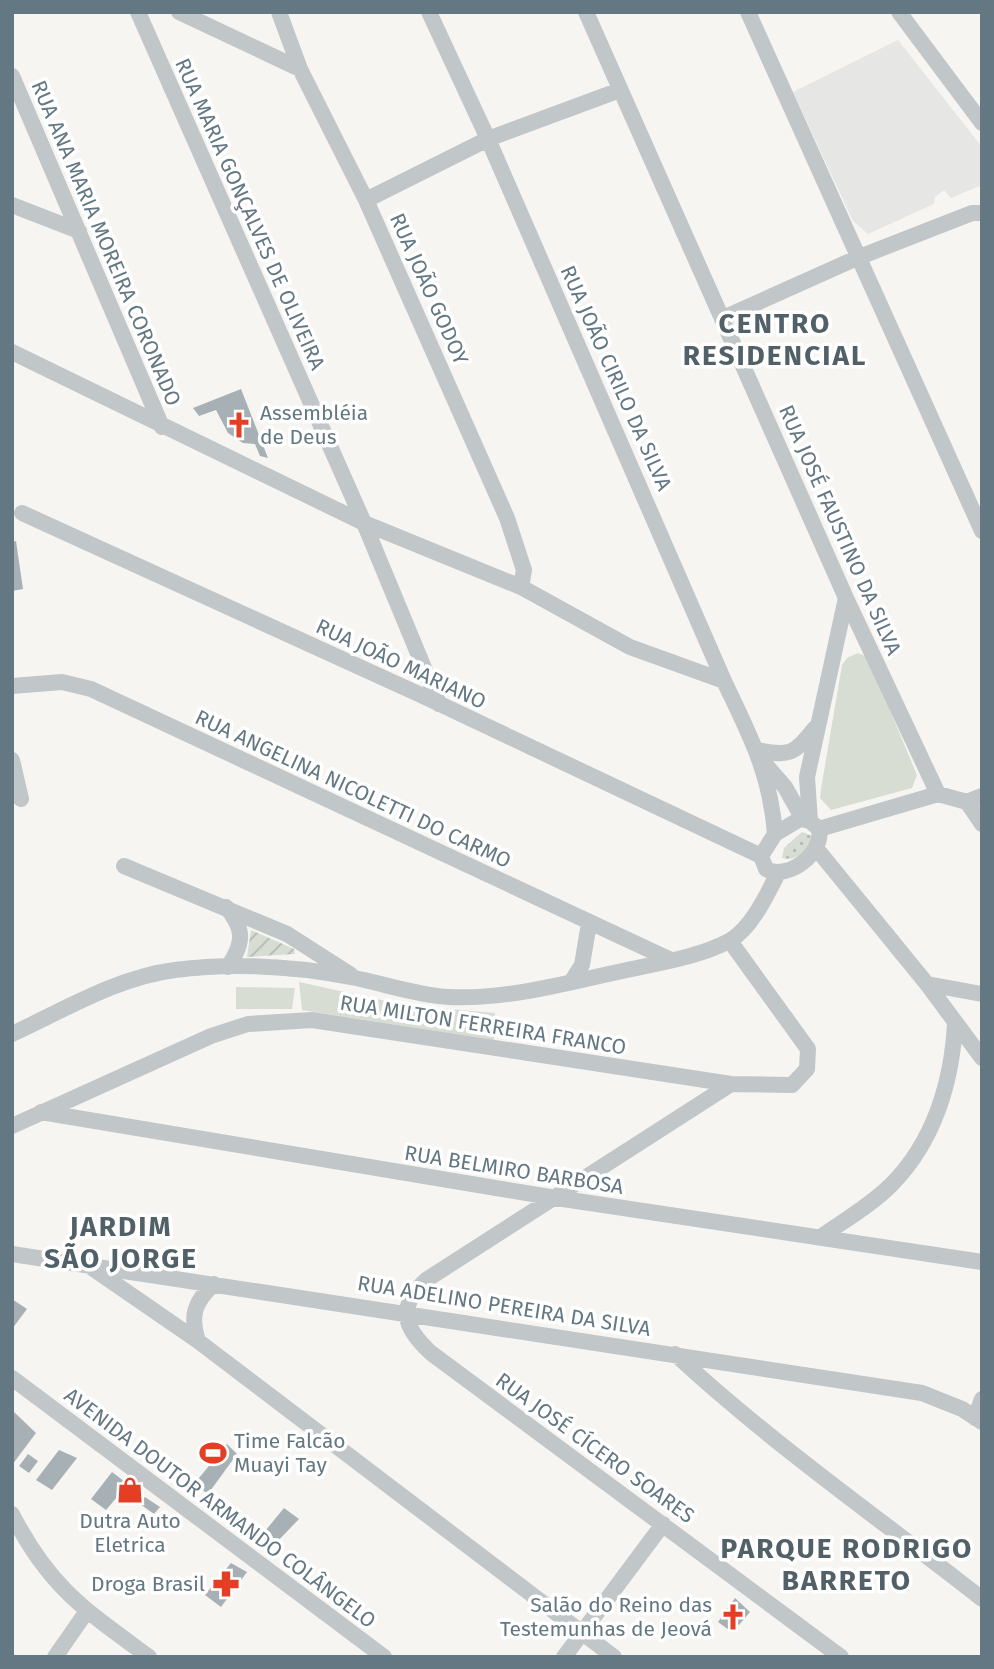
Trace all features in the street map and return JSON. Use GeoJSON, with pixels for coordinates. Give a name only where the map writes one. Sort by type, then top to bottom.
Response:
{"type":"FeatureCollection","features":[{"type":"Feature","properties":{"kind":"street","name":"RUA MARIA GONÇALVES DE OLIVEIRA"},"geometry":{"type":"LineString","coordinates":[[138,12],[364,523],[439,704]]}},
{"type":"Feature","properties":{"kind":"street"},"geometry":{"type":"LineString","coordinates":[[179,12],[300,69]]}},
{"type":"Feature","properties":{"kind":"street","name":"RUA JOÃO GODOY"},"geometry":{"type":"LineString","coordinates":[[279,12],[300,69],[366,200],[508,518],[524,570],[521,587]]}},
{"type":"Feature","properties":{"kind":"street","name":"RUA JOÃO CIRILO DA SILVA"},"geometry":{"type":"LineString","coordinates":[[429,12],[488,139],[724,681],[760,756],[772,800],[775,834]]}},
{"type":"Feature","properties":{"kind":"street","name":"RUA JOSÉ FAUSTINO DA SILVA"},"geometry":{"type":"LineString","coordinates":[[586,12],[846,598],[938,794]]}},
{"type":"Feature","properties":{"kind":"street"},"geometry":{"type":"LineString","coordinates":[[748,12],[982,530]]}},
{"type":"Feature","properties":{"kind":"street"},"geometry":{"type":"LineString","coordinates":[[899,12],[982,122]]}},
{"type":"Feature","properties":{"kind":"street","name":"RUA ANA MARIA MOREIRA CORONADO"},"geometry":{"type":"LineString","coordinates":[[12,76],[162,427]]}},
{"type":"Feature","properties":{"kind":"street"},"geometry":{"type":"LineString","coordinates":[[366,200],[488,139],[620,90]]}},
{"type":"Feature","properties":{"kind":"street"},"geometry":{"type":"LineString","coordinates":[[12,205],[79,231]]}},
{"type":"Feature","properties":{"kind":"street"},"geometry":{"type":"LineString","coordinates":[[723,318],[857,258],[972,213],[982,213]]}},
{"type":"Feature","properties":{"kind":"street"},"geometry":{"type":"LineString","coordinates":[[12,352],[364,523],[521,587],[630,647],[724,681]]}},
{"type":"Feature","properties":{"kind":"street","name":"RUA JOÃO MARIANO"},"geometry":{"type":"LineString","coordinates":[[22,513],[439,704],[761,856]]}},
{"type":"Feature","properties":{"kind":"street"},"geometry":{"type":"LineString","coordinates":[[846,598],[807,777],[810,823],[820,839],[816,848],[796,867],[778,873],[766,869],[761,856],[775,834],[793,822],[810,823],[938,794],[975,799],[982,824]]}},
{"type":"Feature","properties":{"kind":"street","name":"RUA ANGELINA NICOLETTI DO CARMO"},"geometry":{"type":"LineString","coordinates":[[12,686],[62,682],[91,689],[671,960]]}},
{"type":"Feature","properties":{"kind":"street"},"geometry":{"type":"LineString","coordinates":[[760,756],[784,755],[798,749],[816,726]]}},
{"type":"Feature","properties":{"kind":"street","name":"RUA JOÃO CIRILO DA SILVA"},"geometry":{"type":"LineString","coordinates":[[760,756],[810,823]]}},
{"type":"Feature","properties":{"kind":"street"},"geometry":{"type":"LineString","coordinates":[[13,770],[21,799]]}},
{"type":"Feature","properties":{"kind":"street"},"geometry":{"type":"LineString","coordinates":[[816,848],[982,1058]]}},
{"type":"Feature","properties":{"kind":"street"},"geometry":{"type":"LineString","coordinates":[[124,866],[224,905],[287,934],[353,977]]}},
{"type":"Feature","properties":{"kind":"street"},"geometry":{"type":"LineString","coordinates":[[12,1034],[126,982],[167,971],[228,967],[289,968],[353,977],[450,997],[485,997],[571,982],[671,960],[730,941],[763,902],[778,873]]}},
{"type":"Feature","properties":{"kind":"street"},"geometry":{"type":"LineString","coordinates":[[224,905],[242,931],[242,943],[228,967]]}},
{"type":"Feature","properties":{"kind":"street"},"geometry":{"type":"LineString","coordinates":[[571,982],[582,965],[589,923]]}},
{"type":"Feature","properties":{"kind":"street","name":"RUA MILTON FERREIRA FRANCO"},"geometry":{"type":"LineString","coordinates":[[12,1126],[211,1036],[248,1024],[280,1019],[312,1020],[731,1084],[792,1084],[802,1078],[809,1058],[801,1035],[730,941]]}},
{"type":"Feature","properties":{"kind":"street"},"geometry":{"type":"LineString","coordinates":[[926,984],[982,994]]}},
{"type":"Feature","properties":{"kind":"street"},"geometry":{"type":"LineString","coordinates":[[822,1236],[891,1185],[916,1154],[936,1117],[946,1089],[954,1053],[955,1023]]}},
{"type":"Feature","properties":{"kind":"street"},"geometry":{"type":"LineString","coordinates":[[406,1312],[416,1289],[426,1280],[550,1197],[731,1084]]}},
{"type":"Feature","properties":{"kind":"street","name":"RUA BELMIRO BARBOSA"},"geometry":{"type":"LineString","coordinates":[[41,1112],[550,1197],[982,1262]]}},
{"type":"Feature","properties":{"kind":"street","name":"RUA ADELINO PEREIRA DA SILVA"},"geometry":{"type":"LineString","coordinates":[[12,1254],[406,1312],[922,1393],[978,1420]]}},
{"type":"Feature","properties":{"kind":"street"},"geometry":{"type":"LineString","coordinates":[[88,1264],[198,1341],[614,1657]]}},
{"type":"Feature","properties":{"kind":"street"},"geometry":{"type":"LineString","coordinates":[[198,1341],[192,1324],[194,1307],[214,1284]]}},
{"type":"Feature","properties":{"kind":"street","name":"RUA JOSÉ CÍCERO SOARES"},"geometry":{"type":"LineString","coordinates":[[406,1312],[410,1330],[431,1353],[841,1657]]}},
{"type":"Feature","properties":{"kind":"street"},"geometry":{"type":"LineString","coordinates":[[674,1354],[768,1436],[982,1599]]}},
{"type":"Feature","properties":{"kind":"street","name":"AVENIDA DOUTOR ARMANDO COLÂNGELO"},"geometry":{"type":"LineString","coordinates":[[12,1378],[384,1657]]}},
{"type":"Feature","properties":{"kind":"street","name":"AVENIDA DOUTOR ARMANDO COLÂNGELO"},"geometry":{"type":"LineString","coordinates":[[12,1395],[31,1392]]}},
{"type":"Feature","properties":{"kind":"street"},"geometry":{"type":"LineString","coordinates":[[978,1420],[982,1399]]}},
{"type":"Feature","properties":{"kind":"street"},"geometry":{"type":"LineString","coordinates":[[12,1514],[45,1571],[87,1611],[149,1657]]}},
{"type":"Feature","properties":{"kind":"street"},"geometry":{"type":"LineString","coordinates":[[564,1657],[663,1524]]}},
{"type":"Feature","properties":{"kind":"street"},"geometry":{"type":"LineString","coordinates":[[55,1657],[87,1611]]}},
{"type":"Feature","properties":{"kind":"shaded area"},"geometry":{"type":"Polygon","coordinates":[[[898,40],[982,147],[982,185],[951,198],[944,190],[935,197],[934,204],[868,234],[853,221],[793,92],[898,40]]]}},
{"type":"Feature","properties":{"kind":"shaded area"},"geometry":{"type":"Polygon","coordinates":[[[858,653],[865,656],[872,667],[917,775],[912,788],[831,810],[820,798],[842,665],[847,658],[858,653]]]}},
{"type":"Feature","properties":{"kind":"shaded area"},"geometry":{"type":"Polygon","coordinates":[[[802,832],[813,836],[805,850],[793,858],[782,858],[784,848],[802,832]]]}},
{"type":"Feature","properties":{"kind":"shaded area"},"geometry":{"type":"Polygon","coordinates":[[[251,930],[294,949],[295,954],[247,957],[251,930]]]}},
{"type":"Feature","properties":{"kind":"shaded area"},"geometry":{"type":"Polygon","coordinates":[[[299,982],[404,1005],[495,1013],[494,1040],[302,1010],[299,982]]]}},
{"type":"Feature","properties":{"kind":"shaded area"},"geometry":{"type":"Polygon","coordinates":[[[236,987],[295,988],[292,1009],[236,1009],[236,987]]]}},
{"type":"Feature","properties":{"kind":"building","name":"Assembléia de Deus"},"geometry":{"type":"Polygon","coordinates":[[[241,389],[268,458],[260,456],[255,444],[243,443],[228,433],[216,410],[199,416],[193,408],[241,389]]]}},
{"type":"Feature","properties":{"kind":"building"},"geometry":{"type":"Polygon","coordinates":[[[16,541],[23,589],[12,591],[12,542],[16,541]]]}},
{"type":"Feature","properties":{"kind":"building"},"geometry":{"type":"Polygon","coordinates":[[[12,1299],[27,1309],[12,1329],[12,1299]]]}},
{"type":"Feature","properties":{"kind":"building"},"geometry":{"type":"Polygon","coordinates":[[[12,1413],[36,1433],[12,1465],[12,1413]]]}},
{"type":"Feature","properties":{"kind":"building"},"geometry":{"type":"Polygon","coordinates":[[[227,1444],[237,1454],[208,1494],[194,1484],[227,1444]]]}},
{"type":"Feature","properties":{"kind":"building"},"geometry":{"type":"Polygon","coordinates":[[[59,1450],[77,1458],[52,1490],[36,1480],[59,1450]]]}},
{"type":"Feature","properties":{"kind":"building"},"geometry":{"type":"Polygon","coordinates":[[[28,1454],[38,1461],[29,1473],[19,1466],[28,1454]]]}},
{"type":"Feature","properties":{"kind":"building"},"geometry":{"type":"Polygon","coordinates":[[[112,1472],[128,1484],[106,1510],[91,1499],[112,1472]]]}},
{"type":"Feature","properties":{"kind":"building"},"geometry":{"type":"Polygon","coordinates":[[[145,1497],[160,1507],[154,1514],[140,1504],[145,1497]]]}},
{"type":"Feature","properties":{"kind":"building"},"geometry":{"type":"Polygon","coordinates":[[[284,1508],[299,1519],[274,1545],[261,1536],[284,1508]]]}},
{"type":"Feature","properties":{"kind":"building","name":"Droga Brasil"},"geometry":{"type":"Polygon","coordinates":[[[231,1563],[247,1572],[221,1607],[205,1595],[231,1563]]]}},
{"type":"Feature","properties":{"kind":"building","name":"Salão do Reino das Testemunhas de Jeová"},"geometry":{"type":"Polygon","coordinates":[[[735,1598],[750,1612],[739,1625],[735,1623],[729,1630],[718,1622],[735,1598]]]}},
{"type":"Feature","properties":{"kind":"place","name":"Assembléia de Deus"},"geometry":{"type":"Point","coordinates":[239,425]}},
{"type":"Feature","properties":{"kind":"place","name":"Time Falcão Muayi Tay"},"geometry":{"type":"Point","coordinates":[213,1453]}},
{"type":"Feature","properties":{"kind":"place","name":"Dutra Auto Eletrica"},"geometry":{"type":"Point","coordinates":[130,1490]}},
{"type":"Feature","properties":{"kind":"place","name":"Droga Brasil"},"geometry":{"type":"Point","coordinates":[226,1584]}},
{"type":"Feature","properties":{"kind":"place","name":"Salão do Reino das Testemunhas de Jeová"},"geometry":{"type":"Point","coordinates":[733,1617]}},
{"type":"Feature","properties":{"kind":"district","name":"CENTRO RESIDENCIAL"},"geometry":{"type":"Point","coordinates":[775,339]}},
{"type":"Feature","properties":{"kind":"district","name":"JARDIM SÃO JORGE"},"geometry":{"type":"Point","coordinates":[121,1242]}},
{"type":"Feature","properties":{"kind":"district","name":"PARQUE RODRIGO BARRETO"},"geometry":{"type":"Point","coordinates":[847,1564]}}]}
